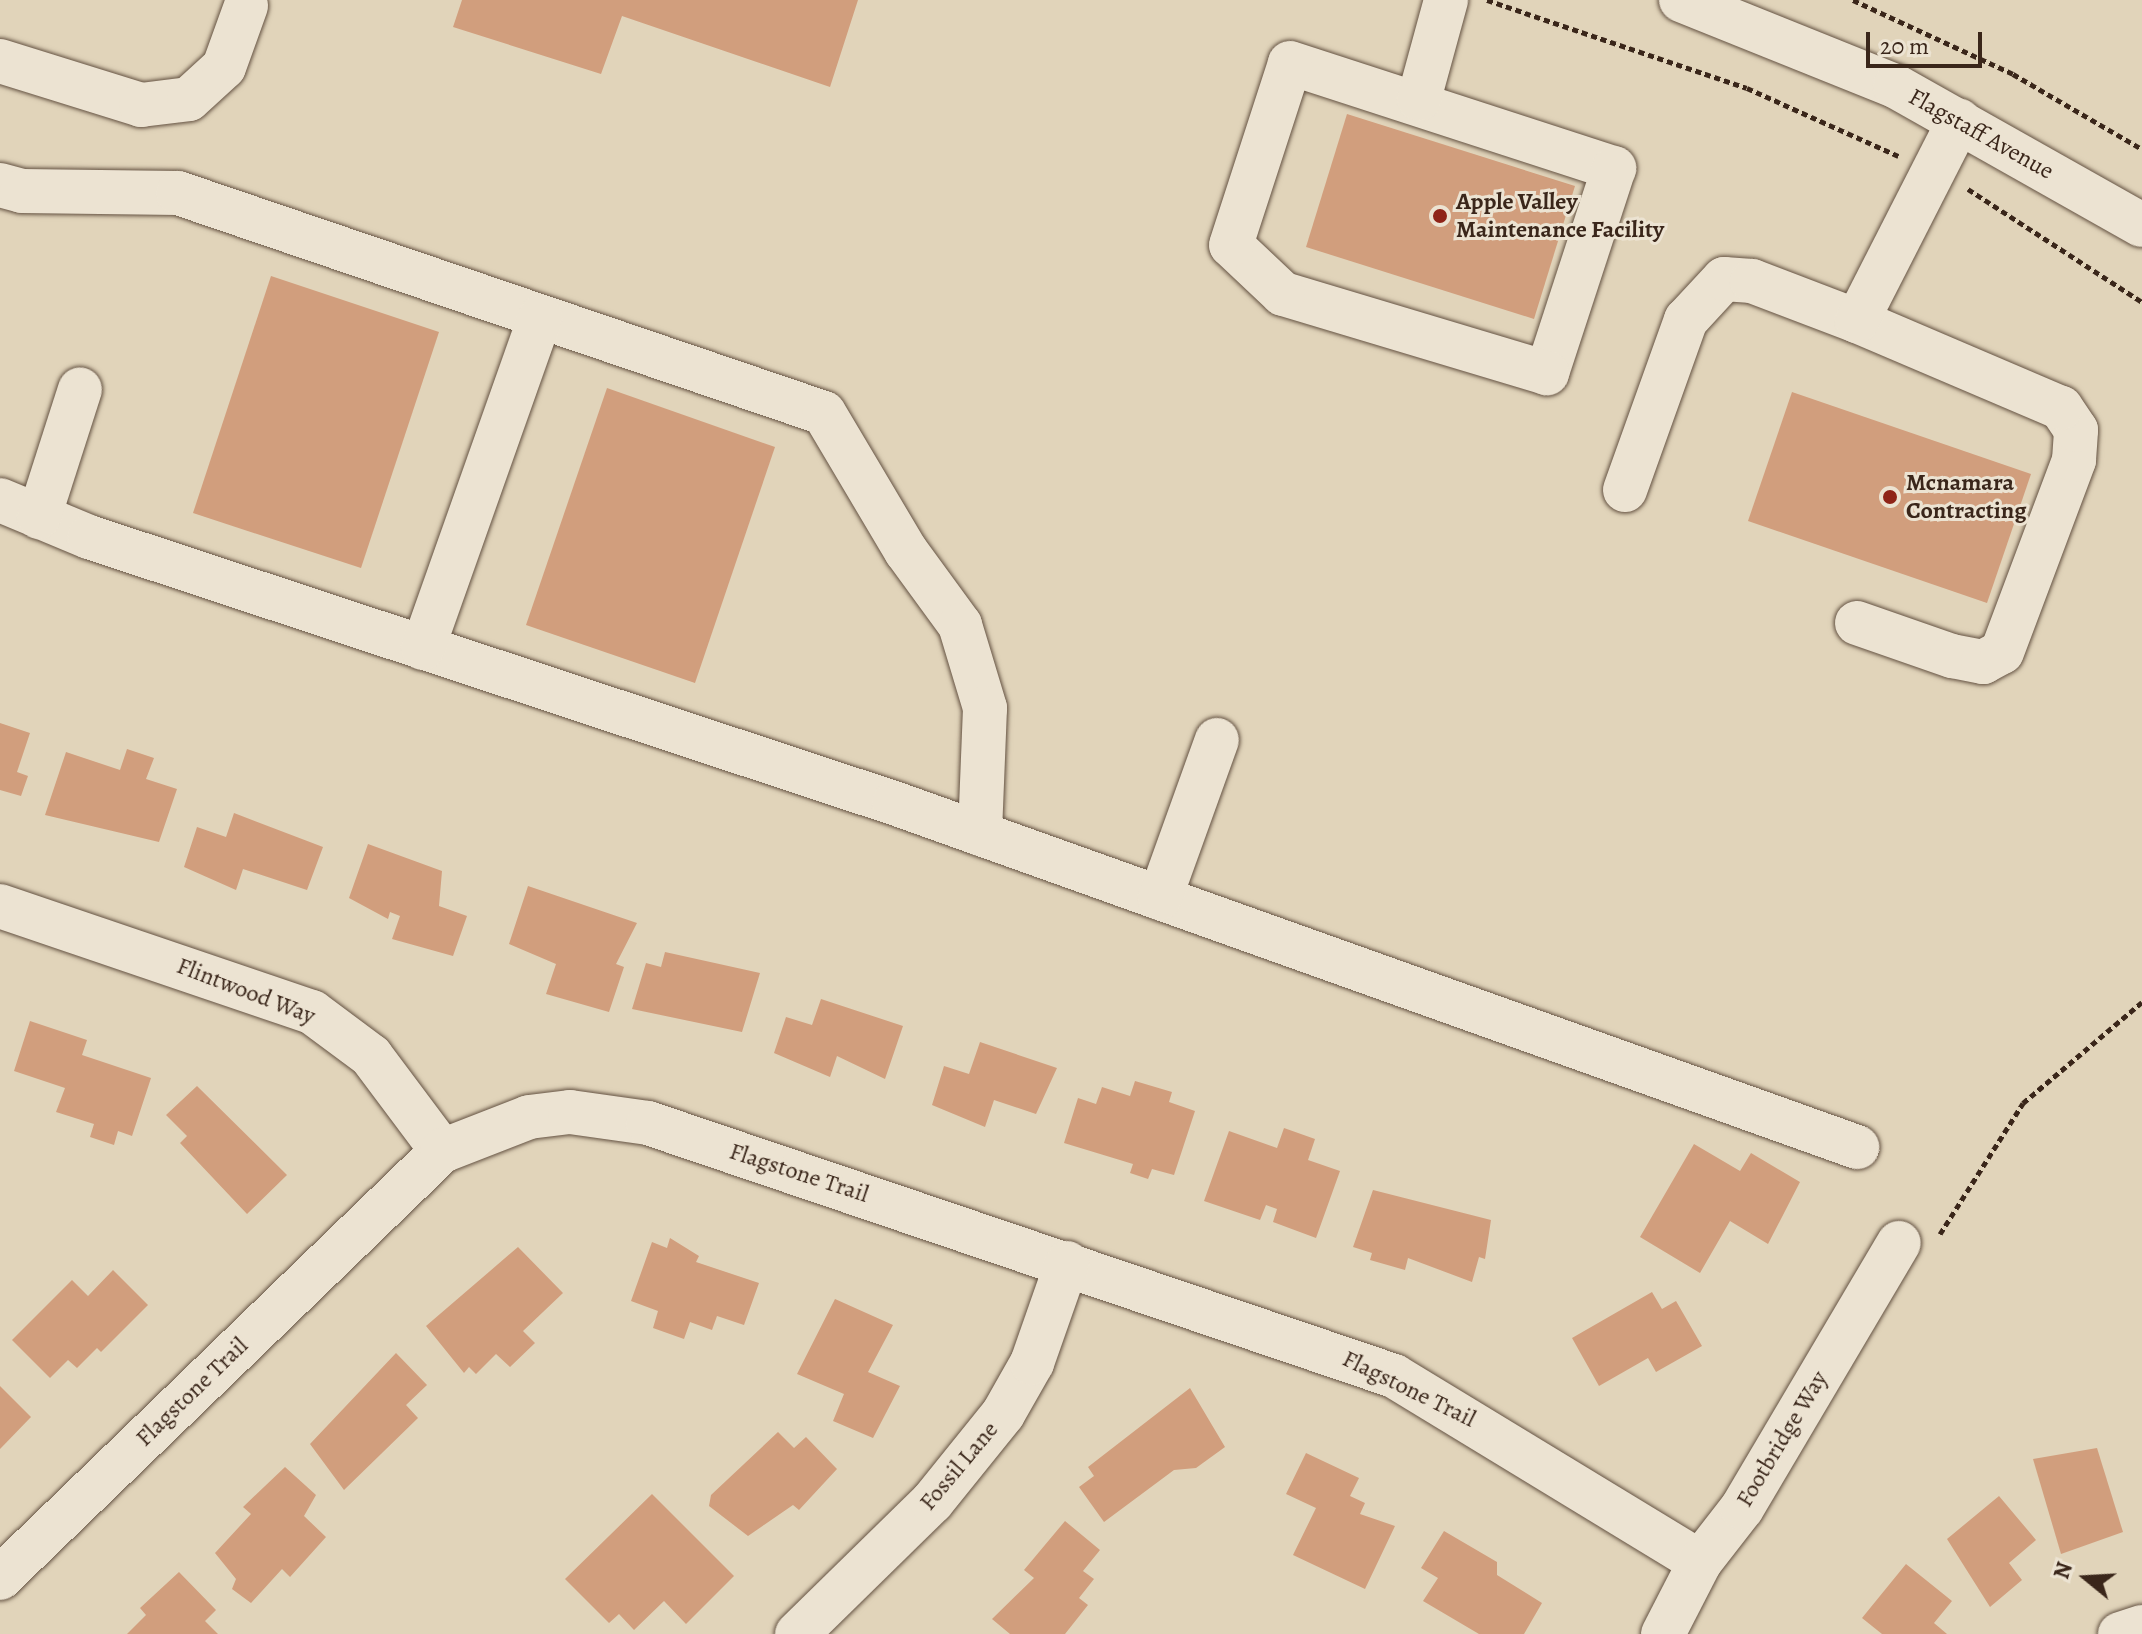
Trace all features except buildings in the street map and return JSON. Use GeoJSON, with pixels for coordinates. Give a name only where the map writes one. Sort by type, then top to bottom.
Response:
{"type":"FeatureCollection","features":[{"type":"Feature","properties":{"kind":"street"},"geometry":{"type":"LineString","coordinates":[[1419,99],[1446,0]]}},
{"type":"Feature","properties":{"kind":"street","name":"Flagstaff Avenue"},"geometry":{"type":"LineString","coordinates":[[1681,0],[1895,86],[2142,225]]}},
{"type":"Feature","properties":{"kind":"street"},"geometry":{"type":"LineString","coordinates":[[0,61],[141,105],[189,99],[224,67],[246,6]]}},
{"type":"Feature","properties":{"kind":"street"},"geometry":{"type":"LineString","coordinates":[[1290,63],[1419,99],[1614,168],[1547,373],[1283,294],[1231,245],[1290,63]]}},
{"type":"Feature","properties":{"kind":"street"},"geometry":{"type":"LineString","coordinates":[[1857,321],[1959,121]]}},
{"type":"Feature","properties":{"kind":"street"},"geometry":{"type":"LineString","coordinates":[[0,185],[22,191],[178,193],[824,413],[906,551],[960,625],[985,708],[980,834]]}},
{"type":"Feature","properties":{"kind":"street"},"geometry":{"type":"LineString","coordinates":[[1625,490],[1686,320],[1724,279],[1752,281],[1857,321],[2061,408],[2076,430],[2074,460],[2002,652],[1983,662],[1952,656],[1857,623]]}},
{"type":"Feature","properties":{"kind":"street"},"geometry":{"type":"LineString","coordinates":[[423,648],[540,317]]}},
{"type":"Feature","properties":{"kind":"street"},"geometry":{"type":"LineString","coordinates":[[80,389],[19,508],[423,648],[980,834],[1857,1147]]}},
{"type":"Feature","properties":{"kind":"street"},"geometry":{"type":"LineString","coordinates":[[1160,898],[1217,740]]}},
{"type":"Feature","properties":{"kind":"street","name":"Flintwood Way"},"geometry":{"type":"LineString","coordinates":[[0,906],[312,1012],[371,1056],[442,1151]]}},
{"type":"Feature","properties":{"kind":"street","name":"Flagstone Trail"},"geometry":{"type":"LineString","coordinates":[[0,1578],[442,1151],[529,1117],[611,1114],[1067,1263],[1394,1376],[1700,1562]]}},
{"type":"Feature","properties":{"kind":"street","name":"Footbridge Way"},"geometry":{"type":"LineString","coordinates":[[1663,1634],[1700,1562],[1742,1508],[1916,1243]]}},
{"type":"Feature","properties":{"kind":"street","name":"Fossil Lane"},"geometry":{"type":"LineString","coordinates":[[797,1634],[932,1502],[1003,1414],[1032,1363],[1067,1263]]}},
{"type":"Feature","properties":{"kind":"street"},"geometry":{"type":"LineString","coordinates":[[2120,1634],[2142,1627]]}},
{"type":"Feature","properties":{"kind":"path"},"geometry":{"type":"LineString","coordinates":[[1487,0],[1747,88]]}},
{"type":"Feature","properties":{"kind":"path"},"geometry":{"type":"LineString","coordinates":[[1853,0],[2013,74],[2142,149]]}},
{"type":"Feature","properties":{"kind":"path"},"geometry":{"type":"LineString","coordinates":[[1916,1243],[2023,1103],[2142,1002]]}},
{"type":"Feature","properties":{"kind":"place","name":"Apple Valley Maintenance Facility"},"geometry":{"type":"Point","coordinates":[1440,216]}},
{"type":"Feature","properties":{"kind":"place","name":"Mcnamara Contracting"},"geometry":{"type":"Point","coordinates":[1890,497]}}]}
